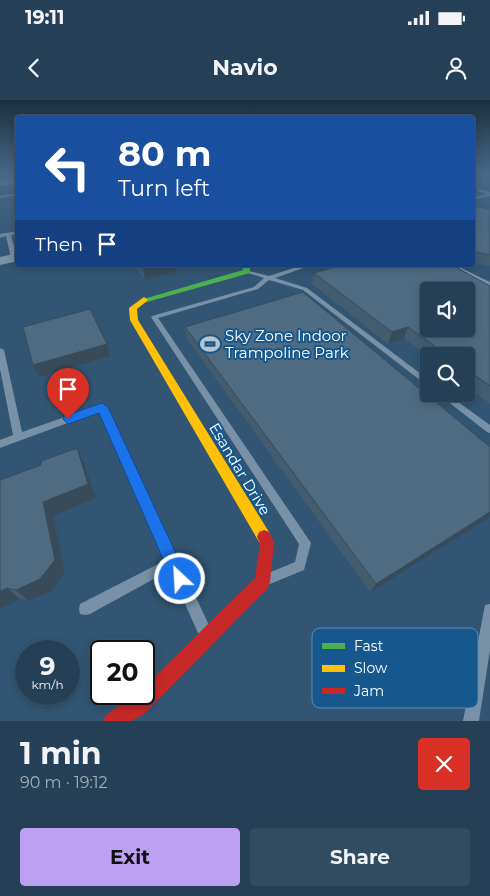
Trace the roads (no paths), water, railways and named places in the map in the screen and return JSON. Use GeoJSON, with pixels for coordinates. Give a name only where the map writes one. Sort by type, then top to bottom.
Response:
{"type":"FeatureCollection","features":[{"type":"Feature","properties":{"kind":"street"},"geometry":{"type":"LineString","coordinates":[[0,261],[15,258]]}},
{"type":"Feature","properties":{"kind":"street","name":"Esandar Drive"},"geometry":{"type":"LineString","coordinates":[[246,268],[146,299],[133,308],[134,320],[267,542],[262,582]]}},
{"type":"Feature","properties":{"kind":"street"},"geometry":{"type":"LineString","coordinates":[[112,721],[137,707],[262,582]]}},
{"type":"Feature","properties":{"kind":"lane"},"geometry":{"type":"LineString","coordinates":[[0,236],[15,233]]}},
{"type":"Feature","properties":{"kind":"lane"},"geometry":{"type":"LineString","coordinates":[[8,234],[15,255]]}},
{"type":"Feature","properties":{"kind":"lane"},"geometry":{"type":"LineString","coordinates":[[262,582],[300,566],[305,543],[154,317],[256,288],[268,278],[303,267]]}},
{"type":"Feature","properties":{"kind":"lane"},"geometry":{"type":"LineString","coordinates":[[454,267],[490,284]]}},
{"type":"Feature","properties":{"kind":"lane"},"geometry":{"type":"LineString","coordinates":[[246,268],[268,278],[305,289],[420,377]]}},
{"type":"Feature","properties":{"kind":"lane"},"geometry":{"type":"LineString","coordinates":[[0,350],[18,437]]}},
{"type":"Feature","properties":{"kind":"lane"},"geometry":{"type":"LineString","coordinates":[[453,402],[490,430]]}},
{"type":"Feature","properties":{"kind":"lane"},"geometry":{"type":"LineString","coordinates":[[0,444],[102,407],[172,563],[208,637]]}},
{"type":"Feature","properties":{"kind":"lane"},"geometry":{"type":"LineString","coordinates":[[86,608],[172,563]]}},
{"type":"Feature","properties":{"kind":"lane"},"geometry":{"type":"LineString","coordinates":[[478,680],[490,610]]}},
{"type":"Feature","properties":{"kind":"lane"},"geometry":{"type":"LineString","coordinates":[[471,721],[473,708]]}},
{"type":"Feature","properties":{"kind":"place","name":"Sky Zone Indoor Trampoline Park"},"geometry":{"type":"Point","coordinates":[210,344]}}]}
